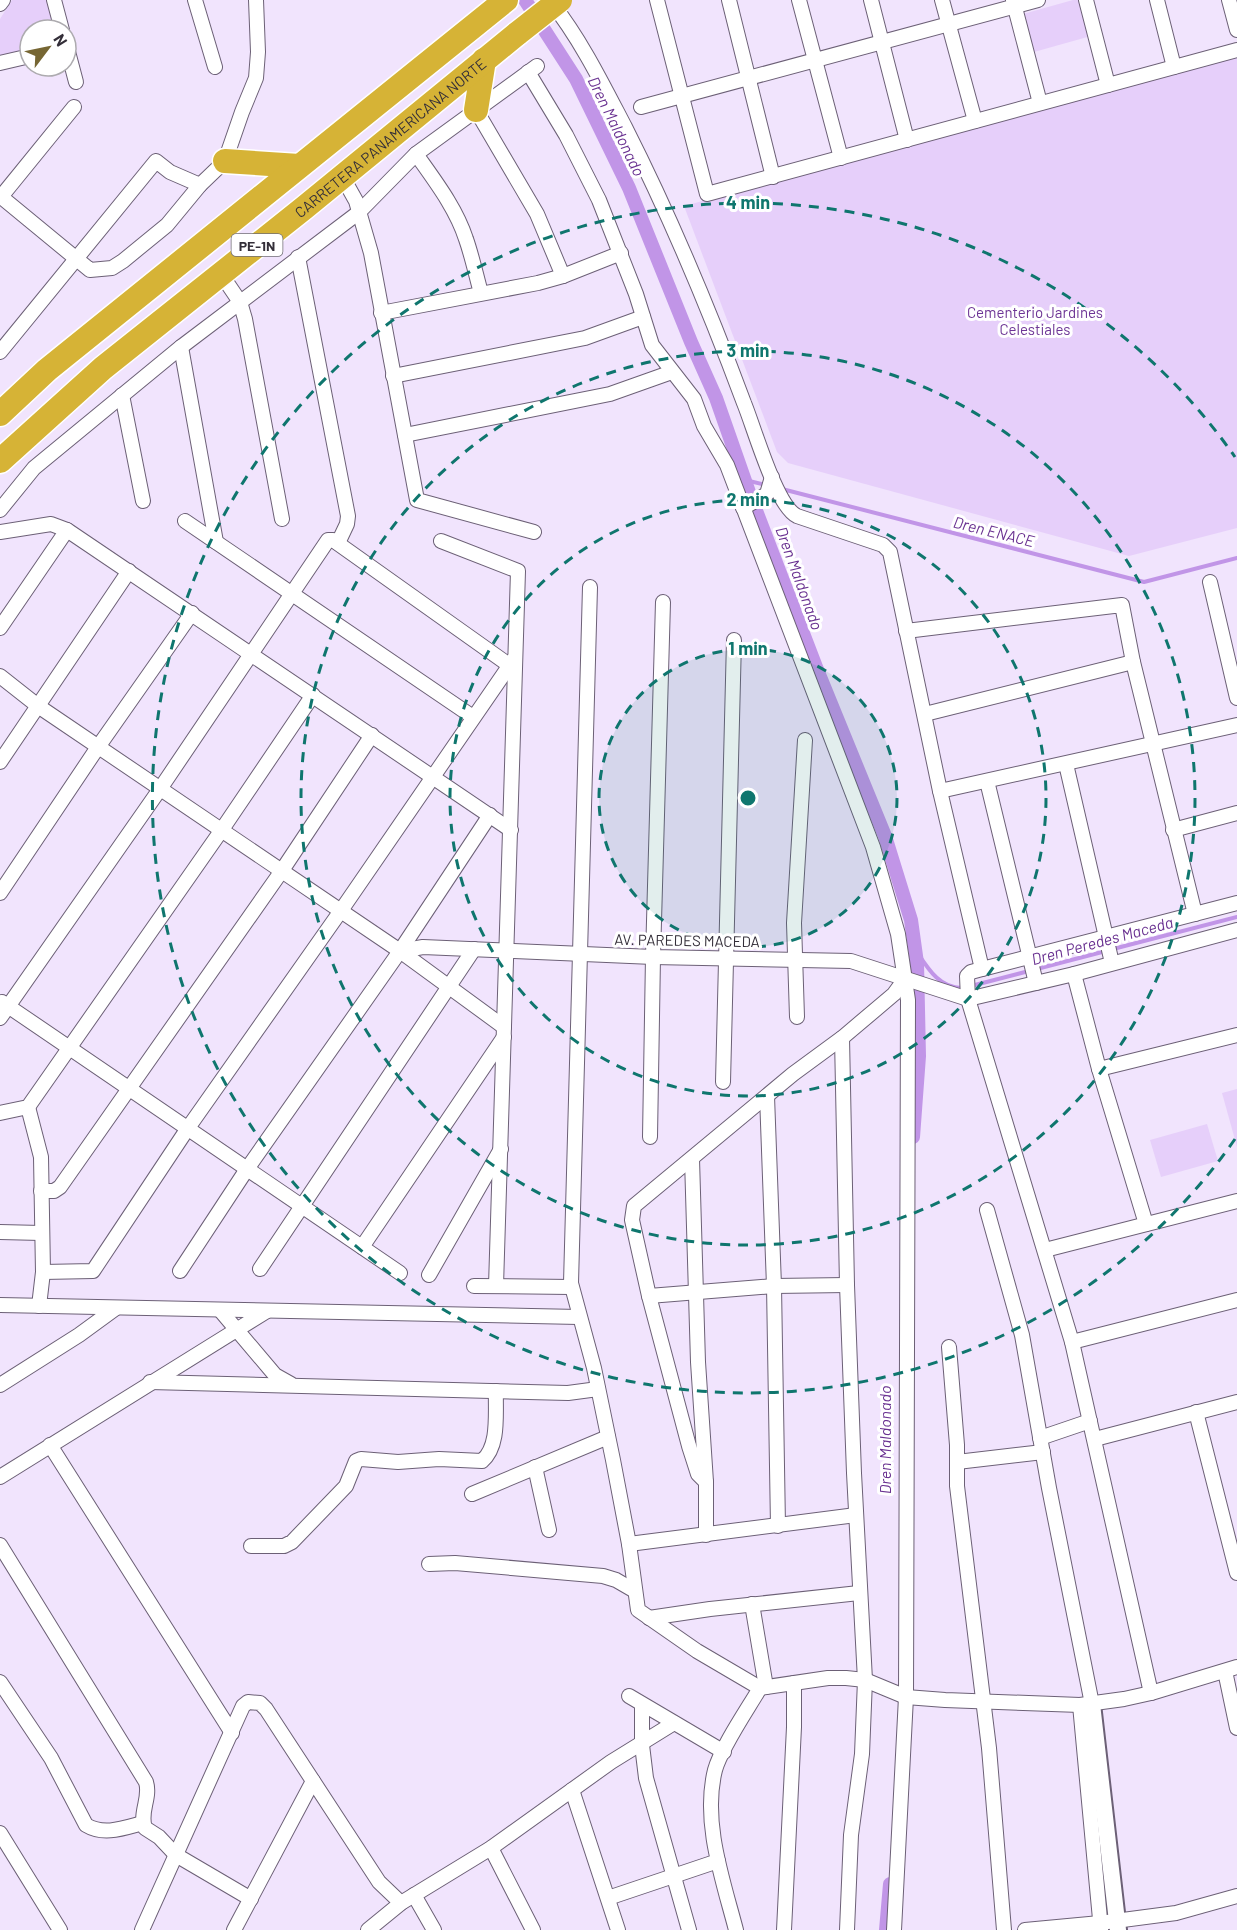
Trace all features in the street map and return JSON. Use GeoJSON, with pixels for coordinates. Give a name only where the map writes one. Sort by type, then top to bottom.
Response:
{"type":"FeatureCollection","features":[{"type":"Feature","properties":{"kind":"highway","name":"CARRETERA PANAMERICANA NORTE"},"geometry":{"type":"LineString","coordinates":[[0,460],[103,368],[560,0]]}},
{"type":"Feature","properties":{"kind":"highway","name":"PE-1N"},"geometry":{"type":"LineString","coordinates":[[0,414],[47,370],[501,4]]}},
{"type":"Feature","properties":{"kind":"highway"},"geometry":{"type":"LineString","coordinates":[[476,110],[484,60]]}},
{"type":"Feature","properties":{"kind":"highway"},"geometry":{"type":"LineString","coordinates":[[225,161],[256,161],[299,166]]}},
{"type":"Feature","properties":{"kind":"street"},"geometry":{"type":"LineString","coordinates":[[0,4],[3,0]]}},
{"type":"Feature","properties":{"kind":"street"},"geometry":{"type":"LineString","coordinates":[[54,0],[59,18]]}},
{"type":"Feature","properties":{"kind":"street"},"geometry":{"type":"LineString","coordinates":[[195,0],[215,67]]}},
{"type":"Feature","properties":{"kind":"street"},"geometry":{"type":"LineString","coordinates":[[74,106],[0,197],[90,270],[105,270],[118,265],[167,225],[200,185],[225,161],[256,78],[258,52],[256,0]]}},
{"type":"Feature","properties":{"kind":"street"},"geometry":{"type":"LineString","coordinates":[[549,0],[567,22],[592,64],[647,171],[693,272],[785,506],[791,513],[883,545],[890,552],[940,791],[982,969]]}},
{"type":"Feature","properties":{"kind":"street"},"geometry":{"type":"LineString","coordinates":[[657,0],[707,194],[1237,50]]}},
{"type":"Feature","properties":{"kind":"street"},"geometry":{"type":"LineString","coordinates":[[729,0],[773,177]]}},
{"type":"Feature","properties":{"kind":"street"},"geometry":{"type":"LineString","coordinates":[[799,0],[841,158]]}},
{"type":"Feature","properties":{"kind":"street"},"geometry":{"type":"LineString","coordinates":[[870,0],[907,140]]}},
{"type":"Feature","properties":{"kind":"street"},"geometry":{"type":"LineString","coordinates":[[942,0],[975,121]]}},
{"type":"Feature","properties":{"kind":"street"},"geometry":{"type":"LineString","coordinates":[[641,108],[948,24],[1014,3],[1038,0]]}},
{"type":"Feature","properties":{"kind":"street"},"geometry":{"type":"LineString","coordinates":[[1086,0],[1108,85]]}},
{"type":"Feature","properties":{"kind":"street"},"geometry":{"type":"LineString","coordinates":[[1157,0],[1174,67]]}},
{"type":"Feature","properties":{"kind":"street"},"geometry":{"type":"LineString","coordinates":[[1229,0],[1237,30]]}},
{"type":"Feature","properties":{"kind":"street"},"geometry":{"type":"LineString","coordinates":[[1014,3],[1040,104]]}},
{"type":"Feature","properties":{"kind":"street"},"geometry":{"type":"LineString","coordinates":[[0,63],[18,59]]}},
{"type":"Feature","properties":{"kind":"street"},"geometry":{"type":"LineString","coordinates":[[0,510],[34,468],[122,395],[181,347],[358,213],[416,154],[532,69],[599,200],[621,253],[652,345],[694,399],[704,426],[727,465],[873,847],[898,934],[908,1000],[906,1697],[894,1930]]}},
{"type":"Feature","properties":{"kind":"street"},"geometry":{"type":"LineString","coordinates":[[75,78],[76,82]]}},
{"type":"Feature","properties":{"kind":"street"},"geometry":{"type":"LineString","coordinates":[[476,110],[537,214],[563,276]]}},
{"type":"Feature","properties":{"kind":"street"},"geometry":{"type":"LineString","coordinates":[[416,154],[445,196],[459,222],[466,238],[481,293]]}},
{"type":"Feature","properties":{"kind":"street"},"geometry":{"type":"LineString","coordinates":[[0,352],[156,161],[170,172],[200,185]]}},
{"type":"Feature","properties":{"kind":"street"},"geometry":{"type":"LineString","coordinates":[[342,176],[356,201],[371,253],[417,500],[534,531]]}},
{"type":"Feature","properties":{"kind":"street"},"geometry":{"type":"LineString","coordinates":[[381,313],[563,276],[621,253]]}},
{"type":"Feature","properties":{"kind":"street"},"geometry":{"type":"LineString","coordinates":[[298,257],[348,516],[347,524],[338,543]]}},
{"type":"Feature","properties":{"kind":"street"},"geometry":{"type":"LineString","coordinates":[[221,274],[240,302],[249,334],[282,519]]}},
{"type":"Feature","properties":{"kind":"street"},"geometry":{"type":"LineString","coordinates":[[393,376],[585,338],[643,317]]}},
{"type":"Feature","properties":{"kind":"street"},"geometry":{"type":"LineString","coordinates":[[181,347],[216,542]]}},
{"type":"Feature","properties":{"kind":"street"},"geometry":{"type":"LineString","coordinates":[[405,435],[610,394],[672,372]]}},
{"type":"Feature","properties":{"kind":"street"},"geometry":{"type":"LineString","coordinates":[[122,395],[143,501]]}},
{"type":"Feature","properties":{"kind":"street"},"geometry":{"type":"LineString","coordinates":[[743,508],[767,494],[772,477]]}},
{"type":"Feature","properties":{"kind":"street"},"geometry":{"type":"LineString","coordinates":[[185,522],[473,717]]}},
{"type":"Feature","properties":{"kind":"street"},"geometry":{"type":"LineString","coordinates":[[0,532],[51,524],[67,530],[511,830]]}},
{"type":"Feature","properties":{"kind":"street"},"geometry":{"type":"LineString","coordinates":[[0,628],[67,530]]}},
{"type":"Feature","properties":{"kind":"street"},"geometry":{"type":"LineString","coordinates":[[400,1272],[69,1048],[3,1008],[160,789],[328,540],[338,543],[512,661]]}},
{"type":"Feature","properties":{"kind":"street"},"geometry":{"type":"LineString","coordinates":[[441,541],[518,571],[512,661],[511,830],[496,1286]]}},
{"type":"Feature","properties":{"kind":"street"},"geometry":{"type":"LineString","coordinates":[[0,762],[129,571]]}},
{"type":"Feature","properties":{"kind":"street"},"geometry":{"type":"LineString","coordinates":[[1210,582],[1237,698]]}},
{"type":"Feature","properties":{"kind":"street"},"geometry":{"type":"LineString","coordinates":[[590,587],[572,1287],[608,1437],[629,1544],[638,1610],[697,1651],[763,1688],[828,1678],[865,1680],[906,1697],[983,1702],[1086,1704],[1151,1693],[1231,1669],[1237,1728]]}},
{"type":"Feature","properties":{"kind":"street"},"geometry":{"type":"LineString","coordinates":[[0,602],[12,610]]}},
{"type":"Feature","properties":{"kind":"street"},"geometry":{"type":"LineString","coordinates":[[650,1137],[663,602]]}},
{"type":"Feature","properties":{"kind":"street"},"geometry":{"type":"LineString","coordinates":[[906,631],[1122,605],[1133,662],[1195,914]]}},
{"type":"Feature","properties":{"kind":"street"},"geometry":{"type":"LineString","coordinates":[[0,893],[98,747],[192,614]]}},
{"type":"Feature","properties":{"kind":"street"},"geometry":{"type":"LineString","coordinates":[[723,1082],[734,640]]}},
{"type":"Feature","properties":{"kind":"street"},"geometry":{"type":"LineString","coordinates":[[43,1272],[93,1271],[188,1128],[512,661]]}},
{"type":"Feature","properties":{"kind":"street"},"geometry":{"type":"LineString","coordinates":[[925,714],[1133,662]]}},
{"type":"Feature","properties":{"kind":"street"},"geometry":{"type":"LineString","coordinates":[[0,676],[38,706],[400,951],[504,1032]]}},
{"type":"Feature","properties":{"kind":"street"},"geometry":{"type":"LineString","coordinates":[[0,1113],[28,1107],[313,695]]}},
{"type":"Feature","properties":{"kind":"street"},"geometry":{"type":"LineString","coordinates":[[940,791],[1237,724]]}},
{"type":"Feature","properties":{"kind":"street"},"geometry":{"type":"LineString","coordinates":[[41,1191],[54,1191],[60,1187],[281,872],[372,735]]}},
{"type":"Feature","properties":{"kind":"street"},"geometry":{"type":"LineString","coordinates":[[797,1017],[794,923],[805,740]]}},
{"type":"Feature","properties":{"kind":"street"},"geometry":{"type":"LineString","coordinates":[[1065,764],[1112,963]]}},
{"type":"Feature","properties":{"kind":"street"},"geometry":{"type":"LineString","coordinates":[[987,781],[1036,983]]}},
{"type":"Feature","properties":{"kind":"street"},"geometry":{"type":"LineString","coordinates":[[1173,830],[1237,813]]}},
{"type":"Feature","properties":{"kind":"street"},"geometry":{"type":"LineString","coordinates":[[180,1271],[247,1168],[400,951],[490,815]]}},
{"type":"Feature","properties":{"kind":"street"},"geometry":{"type":"LineString","coordinates":[[1151,1693],[1072,1342],[968,999],[967,976],[970,972],[1237,903]]}},
{"type":"Feature","properties":{"kind":"street"},"geometry":{"type":"LineString","coordinates":[[968,999],[1074,974],[1237,930]]}},
{"type":"Feature","properties":{"kind":"street","name":"AV. PAREDES MACEDA"},"geometry":{"type":"LineString","coordinates":[[400,951],[423,947],[653,957],[851,961],[968,999]]}},
{"type":"Feature","properties":{"kind":"street"},"geometry":{"type":"LineString","coordinates":[[260,1269],[474,949]]}},
{"type":"Feature","properties":{"kind":"street"},"geometry":{"type":"LineString","coordinates":[[1074,974],[1099,1069],[1146,1224]]}},
{"type":"Feature","properties":{"kind":"street"},"geometry":{"type":"LineString","coordinates":[[706,1482],[698,1474],[649,1296],[632,1212],[634,1206],[767,1096],[842,1038],[894,994],[905,979]]}},
{"type":"Feature","properties":{"kind":"street"},"geometry":{"type":"LineString","coordinates":[[362,1247],[504,1032]]}},
{"type":"Feature","properties":{"kind":"street"},"geometry":{"type":"LineString","coordinates":[[1099,1069],[1237,1035]]}},
{"type":"Feature","properties":{"kind":"street"},"geometry":{"type":"LineString","coordinates":[[842,1038],[847,1285],[865,1680],[861,1754],[851,1835],[847,1930]]}},
{"type":"Feature","properties":{"kind":"street"},"geometry":{"type":"LineString","coordinates":[[767,1096],[774,1286],[778,1526]]}},
{"type":"Feature","properties":{"kind":"street"},"geometry":{"type":"LineString","coordinates":[[28,1107],[41,1157],[43,1272],[39,1306]]}},
{"type":"Feature","properties":{"kind":"street"},"geometry":{"type":"LineString","coordinates":[[429,1275],[502,1147]]}},
{"type":"Feature","properties":{"kind":"street"},"geometry":{"type":"LineString","coordinates":[[692,1159],[706,1482],[706,1535]]}},
{"type":"Feature","properties":{"kind":"street"},"geometry":{"type":"LineString","coordinates":[[1045,1250],[1237,1201]]}},
{"type":"Feature","properties":{"kind":"street"},"geometry":{"type":"LineString","coordinates":[[987,1210],[1022,1335],[1042,1445],[1086,1704],[1109,1926]]}},
{"type":"Feature","properties":{"kind":"street"},"geometry":{"type":"LineString","coordinates":[[0,1232],[41,1233]]}},
{"type":"Feature","properties":{"kind":"street"},"geometry":{"type":"LineString","coordinates":[[649,1296],[774,1286],[847,1285]]}},
{"type":"Feature","properties":{"kind":"street"},"geometry":{"type":"LineString","coordinates":[[474,1286],[572,1287]]}},
{"type":"Feature","properties":{"kind":"street"},"geometry":{"type":"LineString","coordinates":[[1072,1342],[1237,1300]]}},
{"type":"Feature","properties":{"kind":"street"},"geometry":{"type":"LineString","coordinates":[[0,1305],[579,1317]]}},
{"type":"Feature","properties":{"kind":"street"},"geometry":{"type":"LineString","coordinates":[[0,1385],[117,1308]]}},
{"type":"Feature","properties":{"kind":"street"},"geometry":{"type":"LineString","coordinates":[[220,1310],[276,1375],[293,1386]]}},
{"type":"Feature","properties":{"kind":"street"},"geometry":{"type":"LineString","coordinates":[[0,1477],[267,1311]]}},
{"type":"Feature","properties":{"kind":"street"},"geometry":{"type":"LineString","coordinates":[[949,1347],[957,1486],[989,1748],[1004,1930]]}},
{"type":"Feature","properties":{"kind":"street"},"geometry":{"type":"LineString","coordinates":[[150,1382],[568,1393],[598,1389]]}},
{"type":"Feature","properties":{"kind":"street"},"geometry":{"type":"LineString","coordinates":[[251,1546],[284,1546],[292,1542],[346,1486],[356,1461],[361,1459],[398,1462],[439,1459],[482,1461],[488,1456],[492,1446],[496,1391]]}},
{"type":"Feature","properties":{"kind":"street"},"geometry":{"type":"LineString","coordinates":[[1095,1439],[1237,1401]]}},
{"type":"Feature","properties":{"kind":"street"},"geometry":{"type":"LineString","coordinates":[[1196,1412],[1237,1573]]}},
{"type":"Feature","properties":{"kind":"street"},"geometry":{"type":"LineString","coordinates":[[957,1462],[1042,1445],[1090,1421]]}},
{"type":"Feature","properties":{"kind":"street"},"geometry":{"type":"LineString","coordinates":[[472,1494],[608,1437]]}},
{"type":"Feature","properties":{"kind":"street"},"geometry":{"type":"LineString","coordinates":[[50,1445],[232,1733]]}},
{"type":"Feature","properties":{"kind":"street"},"geometry":{"type":"LineString","coordinates":[[535,1467],[549,1530]]}},
{"type":"Feature","properties":{"kind":"street"},"geometry":{"type":"LineString","coordinates":[[629,1544],[856,1515]]}},
{"type":"Feature","properties":{"kind":"street"},"geometry":{"type":"LineString","coordinates":[[0,1545],[146,1782],[149,1792],[143,1823],[145,1827],[159,1837],[176,1855],[251,1899]]}},
{"type":"Feature","properties":{"kind":"street"},"geometry":{"type":"LineString","coordinates":[[429,1564],[455,1563],[603,1576],[636,1591]]}},
{"type":"Feature","properties":{"kind":"street"},"geometry":{"type":"LineString","coordinates":[[649,1618],[860,1593]]}},
{"type":"Feature","properties":{"kind":"street"},"geometry":{"type":"LineString","coordinates":[[736,1930],[718,1862],[712,1813],[715,1769],[763,1688],[752,1604]]}},
{"type":"Feature","properties":{"kind":"street"},"geometry":{"type":"LineString","coordinates":[[0,1683],[51,1758],[86,1825],[93,1829],[111,1831],[143,1823]]}},
{"type":"Feature","properties":{"kind":"street"},"geometry":{"type":"LineString","coordinates":[[784,1930],[794,1683]]}},
{"type":"Feature","properties":{"kind":"street"},"geometry":{"type":"LineString","coordinates":[[629,1696],[724,1752]]}},
{"type":"Feature","properties":{"kind":"street"},"geometry":{"type":"LineString","coordinates":[[142,1930],[243,1706],[248,1702],[260,1703],[379,1882],[401,1903]]}},
{"type":"Feature","properties":{"kind":"street"},"geometry":{"type":"LineString","coordinates":[[642,1705],[642,1745],[646,1778],[689,1930]]}},
{"type":"Feature","properties":{"kind":"street"},"geometry":{"type":"LineString","coordinates":[[368,1930],[401,1903],[491,1848],[611,1762],[642,1745],[674,1723]]}},
{"type":"Feature","properties":{"kind":"street"},"geometry":{"type":"LineString","coordinates":[[234,1930],[314,1781]]}},
{"type":"Feature","properties":{"kind":"street"},"geometry":{"type":"LineString","coordinates":[[572,1790],[618,1930]]}},
{"type":"Feature","properties":{"kind":"street"},"geometry":{"type":"LineString","coordinates":[[0,1833],[60,1930]]}},
{"type":"Feature","properties":{"kind":"street"},"geometry":{"type":"LineString","coordinates":[[491,1848],[532,1930]]}},
{"type":"Feature","properties":{"kind":"street"},"geometry":{"type":"LineString","coordinates":[[608,1898],[718,1862]]}},
{"type":"Feature","properties":{"kind":"street"},"geometry":{"type":"LineString","coordinates":[[414,1895],[434,1930]]}},
{"type":"Feature","properties":{"kind":"street"},"geometry":{"type":"LineString","coordinates":[[1025,1930],[1109,1926],[1176,1913],[1237,1896]]}},
{"type":"Feature","properties":{"kind":"green space"},"geometry":{"type":"Polygon","coordinates":[[[12,0],[47,0],[52,18],[18,18],[18,51],[0,56],[0,19],[12,0]]]}},
{"type":"Feature","properties":{"kind":"green space"},"geometry":{"type":"Polygon","coordinates":[[[1080,0],[1091,36],[1034,52],[1023,14],[1080,0]]]}},
{"type":"Feature","properties":{"kind":"green space","name":"Cementerio Jardines Celestiales"},"geometry":{"type":"Polygon","coordinates":[[[1237,56],[1237,528],[1129,556],[788,463],[777,452],[684,206],[1237,56]]]}},
{"type":"Feature","properties":{"kind":"green space"},"geometry":{"type":"Polygon","coordinates":[[[1237,1089],[1237,1147],[1222,1093],[1237,1089]]]}},
{"type":"Feature","properties":{"kind":"green space"},"geometry":{"type":"Polygon","coordinates":[[[1207,1124],[1218,1161],[1161,1177],[1150,1140],[1207,1124]]]}},
{"type":"Feature","properties":{"kind":"waterway","name":"Dren Maldonado"},"geometry":{"type":"LineString","coordinates":[[525,0],[576,79],[629,188],[716,398],[750,495],[816,667],[885,836],[911,920],[917,963],[919,1056],[913,1137]]}},
{"type":"Feature","properties":{"kind":"waterway","name":"Dren ENACE"},"geometry":{"type":"LineString","coordinates":[[745,480],[766,485]]}},
{"type":"Feature","properties":{"kind":"waterway","name":"Dren ENACE"},"geometry":{"type":"LineString","coordinates":[[782,489],[1144,582],[1237,558]]}},
{"type":"Feature","properties":{"kind":"waterway","name":"Dren Peredes Maceda"},"geometry":{"type":"LineString","coordinates":[[1113,949],[1237,917]]}},
{"type":"Feature","properties":{"kind":"waterway","name":"Dren Maldonado"},"geometry":{"type":"LineString","coordinates":[[915,949],[929,970],[940,981],[963,988]]}},
{"type":"Feature","properties":{"kind":"waterway","name":"Dren Peredes Maceda"},"geometry":{"type":"LineString","coordinates":[[971,986],[1106,951]]}},
{"type":"Feature","properties":{"kind":"waterway","name":"Dren Maldonado"},"geometry":{"type":"LineString","coordinates":[[886,1930],[890,1884]]}}]}
